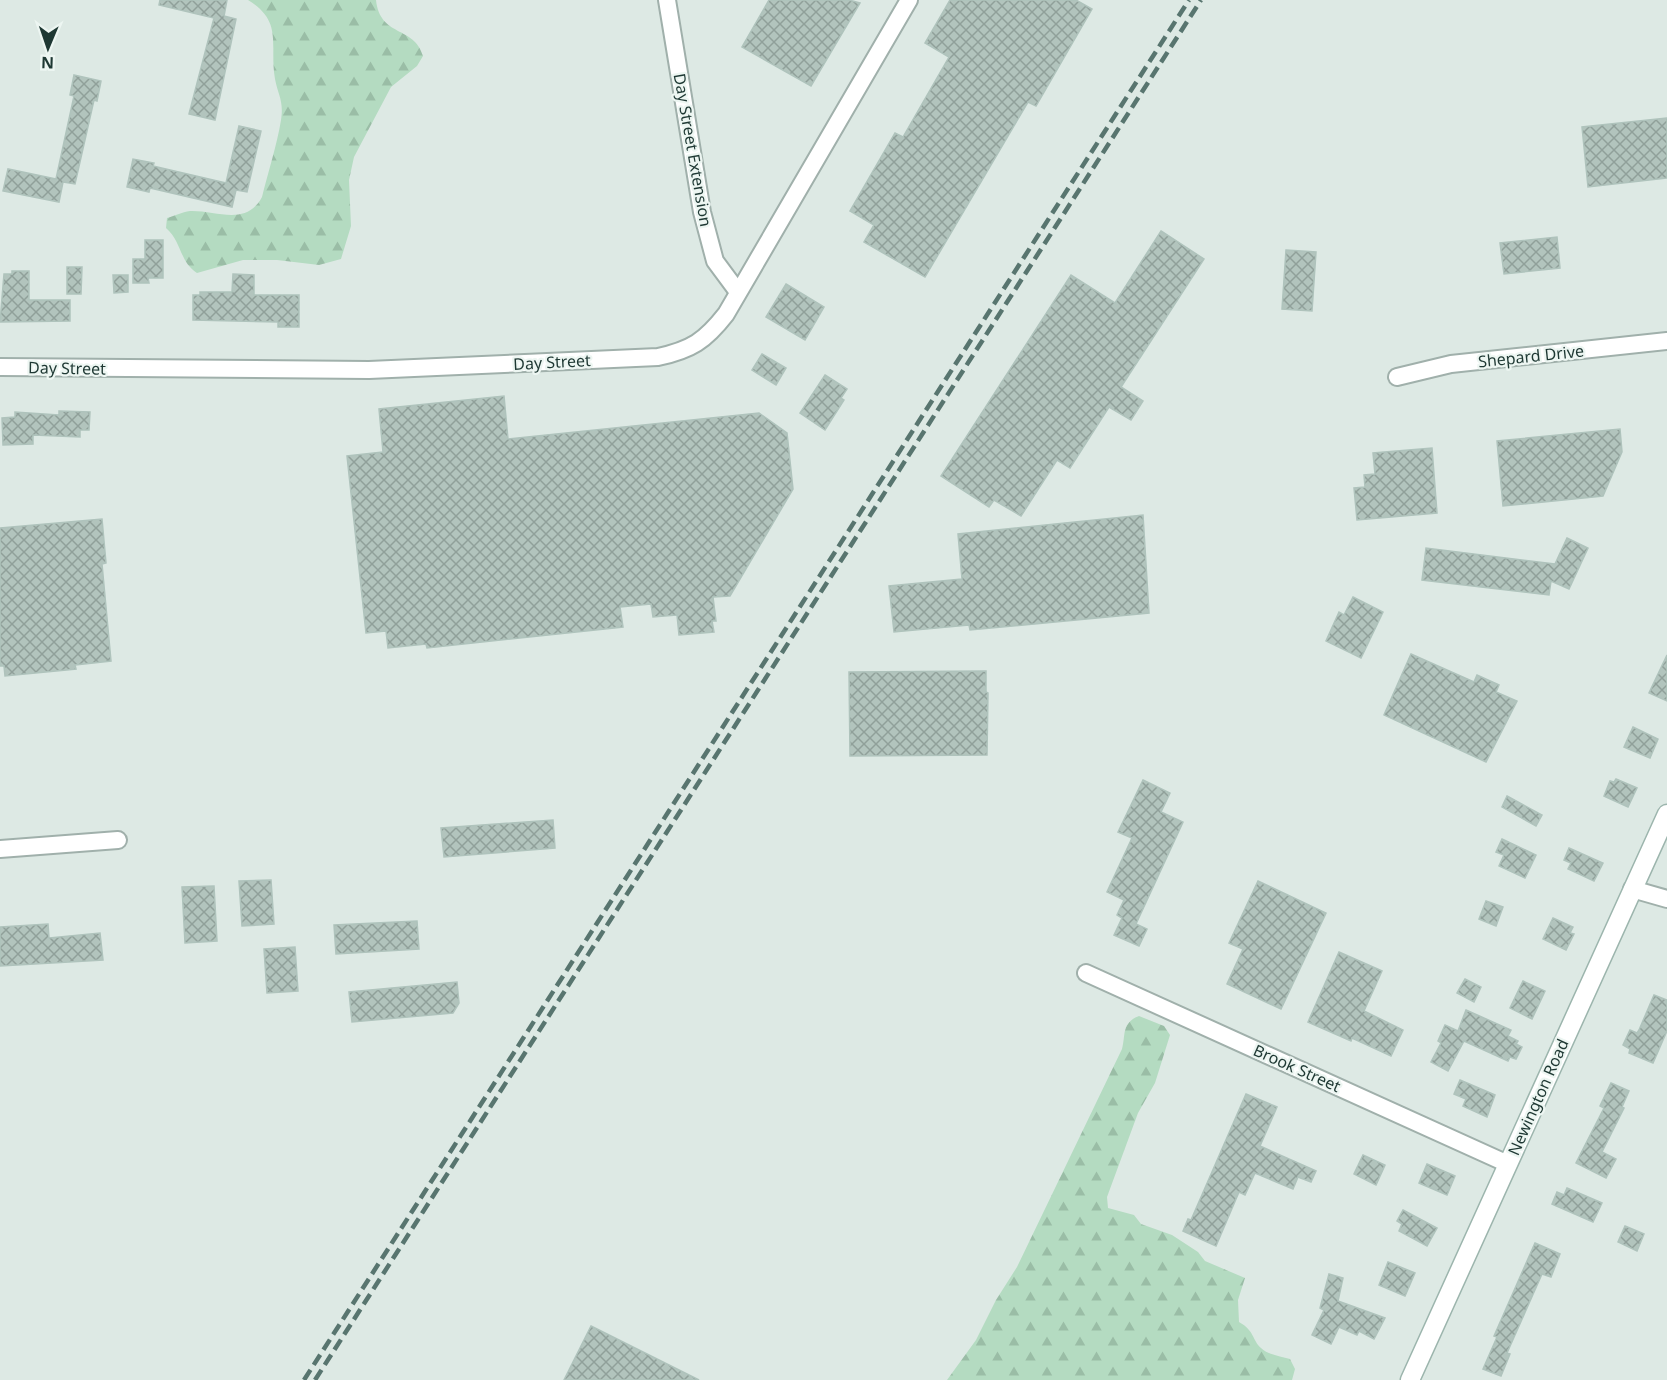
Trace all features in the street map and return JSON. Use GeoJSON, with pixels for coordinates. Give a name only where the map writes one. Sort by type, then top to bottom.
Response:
{"type":"FeatureCollection","features":[{"type":"Feature","properties":{"kind":"main road","name":"Newington Road"},"geometry":{"type":"LineString","coordinates":[[1410,1380],[1667,814]]}},
{"type":"Feature","properties":{"kind":"street","name":"Day Street Extension"},"geometry":{"type":"LineString","coordinates":[[667,0],[702,213],[715,261],[738,292]]}},
{"type":"Feature","properties":{"kind":"street","name":"Day Street"},"geometry":{"type":"LineString","coordinates":[[0,367],[369,370],[658,357],[685,351],[710,334],[738,292],[909,0]]}},
{"type":"Feature","properties":{"kind":"street","name":"Shepard Drive"},"geometry":{"type":"LineString","coordinates":[[1397,376],[1451,364],[1667,341]]}},
{"type":"Feature","properties":{"kind":"street"},"geometry":{"type":"LineString","coordinates":[[0,849],[118,840]]}},
{"type":"Feature","properties":{"kind":"street"},"geometry":{"type":"LineString","coordinates":[[1632,889],[1667,899]]}},
{"type":"Feature","properties":{"kind":"street","name":"Brook Street"},"geometry":{"type":"LineString","coordinates":[[1086,973],[1508,1164]]}},
{"type":"Feature","properties":{"kind":"green space"},"geometry":{"type":"Polygon","coordinates":[[[248,0],[376,0],[384,20],[419,46],[423,56],[417,66],[391,87],[354,157],[349,180],[351,226],[341,259],[319,265],[277,260],[243,260],[197,273],[187,263],[175,239],[166,228],[167,218],[190,211],[239,214],[248,212],[255,206],[262,197],[281,120],[282,108],[275,79],[271,26],[267,17],[248,0]]]}},
{"type":"Feature","properties":{"kind":"green space"},"geometry":{"type":"Polygon","coordinates":[[[1139,1016],[1164,1026],[1170,1035],[1155,1083],[1138,1113],[1107,1197],[1108,1208],[1134,1215],[1141,1224],[1172,1235],[1198,1252],[1205,1261],[1245,1278],[1238,1300],[1239,1322],[1251,1332],[1258,1345],[1264,1350],[1290,1359],[1295,1369],[1292,1380],[947,1380],[976,1340],[996,1300],[1017,1267],[1122,1049],[1125,1030],[1129,1022],[1139,1016]]]}},
{"type":"Feature","properties":{"kind":"building"},"geometry":{"type":"Polygon","coordinates":[[[160,0],[227,0],[224,16],[236,19],[215,120],[189,114],[214,18],[159,5],[160,0]]]}},
{"type":"Feature","properties":{"kind":"building"},"geometry":{"type":"Polygon","coordinates":[[[769,0],[849,0],[860,3],[811,86],[742,47],[769,0]]]}},
{"type":"Feature","properties":{"kind":"building"},"geometry":{"type":"Polygon","coordinates":[[[950,0],[1076,0],[1092,9],[1036,106],[1028,102],[925,277],[864,242],[874,225],[850,211],[895,133],[903,137],[949,57],[925,43],[950,0]]]}},
{"type":"Feature","properties":{"kind":"building"},"geometry":{"type":"Polygon","coordinates":[[[74,75],[101,81],[97,101],[94,100],[75,184],[63,182],[59,202],[3,191],[8,169],[56,179],[74,96],[70,95],[74,75]]]}},
{"type":"Feature","properties":{"kind":"building"},"geometry":{"type":"Polygon","coordinates":[[[1667,118],[1667,178],[1588,187],[1582,127],[1667,118]]]}},
{"type":"Feature","properties":{"kind":"building"},"geometry":{"type":"Polygon","coordinates":[[[239,126],[261,131],[247,192],[236,190],[232,207],[150,188],[149,192],[127,187],[133,159],[226,183],[239,126]]]}},
{"type":"Feature","properties":{"kind":"building"},"geometry":{"type":"Polygon","coordinates":[[[1161,231],[1204,259],[1121,387],[1143,401],[1131,420],[1109,407],[1070,468],[1057,460],[1021,516],[994,500],[989,507],[941,476],[1071,275],[1115,303],[1161,231]]]}},
{"type":"Feature","properties":{"kind":"building"},"geometry":{"type":"Polygon","coordinates":[[[1557,237],[1560,268],[1504,274],[1500,243],[1557,237]]]}},
{"type":"Feature","properties":{"kind":"building"},"geometry":{"type":"Polygon","coordinates":[[[145,240],[163,240],[163,278],[148,278],[149,283],[133,283],[133,259],[145,259],[145,240]]]}},
{"type":"Feature","properties":{"kind":"building"},"geometry":{"type":"Polygon","coordinates":[[[1286,250],[1316,252],[1312,311],[1282,309],[1286,250]]]}},
{"type":"Feature","properties":{"kind":"building"},"geometry":{"type":"Polygon","coordinates":[[[67,267],[82,267],[81,294],[67,294],[67,267]]]}},
{"type":"Feature","properties":{"kind":"building"},"geometry":{"type":"Polygon","coordinates":[[[12,271],[29,271],[29,300],[70,300],[70,321],[0,322],[4,274],[12,274],[12,271]]]}},
{"type":"Feature","properties":{"kind":"building"},"geometry":{"type":"Polygon","coordinates":[[[233,274],[254,275],[254,295],[299,295],[299,327],[278,327],[278,322],[193,320],[193,295],[200,295],[200,292],[232,292],[233,274]]]}},
{"type":"Feature","properties":{"kind":"building"},"geometry":{"type":"Polygon","coordinates":[[[113,275],[128,275],[128,292],[114,293],[113,275]]]}},
{"type":"Feature","properties":{"kind":"building"},"geometry":{"type":"Polygon","coordinates":[[[786,284],[824,307],[805,340],[766,317],[786,284]]]}},
{"type":"Feature","properties":{"kind":"building"},"geometry":{"type":"Polygon","coordinates":[[[762,354],[786,368],[776,385],[752,370],[762,354]]]}},
{"type":"Feature","properties":{"kind":"building"},"geometry":{"type":"Polygon","coordinates":[[[825,375],[847,389],[841,398],[844,400],[825,430],[800,413],[825,375]]]}},
{"type":"Feature","properties":{"kind":"building"},"geometry":{"type":"Polygon","coordinates":[[[504,396],[508,439],[759,413],[787,433],[793,489],[730,596],[713,597],[716,621],[712,621],[714,632],[679,635],[677,615],[653,617],[651,604],[620,607],[623,627],[427,648],[426,644],[388,648],[386,631],[366,633],[347,456],[383,452],[379,409],[504,396]]]}},
{"type":"Feature","properties":{"kind":"building"},"geometry":{"type":"Polygon","coordinates":[[[59,411],[90,412],[89,430],[80,430],[80,437],[33,435],[33,444],[3,445],[2,418],[15,417],[15,412],[59,415],[59,411]]]}},
{"type":"Feature","properties":{"kind":"building"},"geometry":{"type":"Polygon","coordinates":[[[1620,429],[1622,452],[1603,496],[1503,506],[1497,441],[1620,429]]]}},
{"type":"Feature","properties":{"kind":"building"},"geometry":{"type":"Polygon","coordinates":[[[1432,448],[1437,513],[1357,520],[1354,488],[1365,487],[1364,475],[1375,474],[1373,453],[1432,448]]]}},
{"type":"Feature","properties":{"kind":"building"},"geometry":{"type":"Polygon","coordinates":[[[1143,515],[1149,613],[970,630],[969,625],[894,632],[889,586],[962,579],[958,534],[1143,515]]]}},
{"type":"Feature","properties":{"kind":"building"},"geometry":{"type":"Polygon","coordinates":[[[102,519],[106,563],[102,564],[111,661],[75,665],[76,669],[5,676],[4,666],[0,666],[0,528],[102,519]]]}},
{"type":"Feature","properties":{"kind":"building"},"geometry":{"type":"Polygon","coordinates":[[[1567,538],[1588,548],[1569,589],[1551,581],[1549,595],[1422,580],[1426,548],[1555,564],[1567,538]]]}},
{"type":"Feature","properties":{"kind":"building"},"geometry":{"type":"Polygon","coordinates":[[[1353,597],[1383,612],[1361,658],[1326,641],[1339,612],[1344,615],[1353,597]]]}},
{"type":"Feature","properties":{"kind":"building"},"geometry":{"type":"Polygon","coordinates":[[[1411,654],[1474,682],[1477,675],[1499,685],[1496,692],[1517,701],[1486,762],[1384,715],[1411,654]]]}},
{"type":"Feature","properties":{"kind":"building"},"geometry":{"type":"Polygon","coordinates":[[[1667,655],[1667,701],[1649,693],[1667,655]]]}},
{"type":"Feature","properties":{"kind":"building"},"geometry":{"type":"Polygon","coordinates":[[[986,671],[987,755],[850,756],[849,672],[986,671]]]}},
{"type":"Feature","properties":{"kind":"building"},"geometry":{"type":"Polygon","coordinates":[[[1633,727],[1658,739],[1650,758],[1624,747],[1633,727]]]}},
{"type":"Feature","properties":{"kind":"building"},"geometry":{"type":"Polygon","coordinates":[[[1616,779],[1637,788],[1628,807],[1604,796],[1610,781],[1614,782],[1616,779]]]}},
{"type":"Feature","properties":{"kind":"building"},"geometry":{"type":"Polygon","coordinates":[[[1143,780],[1170,793],[1161,812],[1183,822],[1136,924],[1147,929],[1139,946],[1114,935],[1122,918],[1117,915],[1124,900],[1107,892],[1132,838],[1118,832],[1143,780]]]}},
{"type":"Feature","properties":{"kind":"building"},"geometry":{"type":"Polygon","coordinates":[[[1507,796],[1542,815],[1536,826],[1502,807],[1507,796]]]}},
{"type":"Feature","properties":{"kind":"building"},"geometry":{"type":"Polygon","coordinates":[[[553,820],[555,848],[444,857],[441,828],[553,820]]]}},
{"type":"Feature","properties":{"kind":"building"},"geometry":{"type":"Polygon","coordinates":[[[1502,839],[1536,855],[1525,878],[1499,866],[1504,855],[1496,852],[1502,839]]]}},
{"type":"Feature","properties":{"kind":"building"},"geometry":{"type":"Polygon","coordinates":[[[1569,848],[1603,863],[1594,881],[1568,869],[1571,863],[1564,860],[1569,848]]]}},
{"type":"Feature","properties":{"kind":"building"},"geometry":{"type":"Polygon","coordinates":[[[271,880],[274,924],[242,926],[239,881],[271,880]]]}},
{"type":"Feature","properties":{"kind":"building"},"geometry":{"type":"Polygon","coordinates":[[[1258,881],[1326,913],[1281,1009],[1227,984],[1243,949],[1229,943],[1258,881]]]}},
{"type":"Feature","properties":{"kind":"building"},"geometry":{"type":"Polygon","coordinates":[[[214,886],[217,941],[185,943],[182,887],[214,886]]]}},
{"type":"Feature","properties":{"kind":"building"},"geometry":{"type":"Polygon","coordinates":[[[1486,901],[1503,907],[1496,926],[1479,919],[1486,901]]]}},
{"type":"Feature","properties":{"kind":"building"},"geometry":{"type":"Polygon","coordinates":[[[1553,918],[1573,927],[1570,933],[1574,934],[1566,950],[1543,939],[1553,918]]]}},
{"type":"Feature","properties":{"kind":"building"},"geometry":{"type":"Polygon","coordinates":[[[417,921],[419,949],[336,954],[334,925],[417,921]]]}},
{"type":"Feature","properties":{"kind":"building"},"geometry":{"type":"Polygon","coordinates":[[[48,924],[49,938],[100,933],[103,960],[0,966],[0,927],[48,924]]]}},
{"type":"Feature","properties":{"kind":"building"},"geometry":{"type":"Polygon","coordinates":[[[295,947],[298,991],[267,993],[264,949],[295,947]]]}},
{"type":"Feature","properties":{"kind":"building"},"geometry":{"type":"Polygon","coordinates":[[[1339,952],[1382,971],[1364,1011],[1403,1030],[1391,1056],[1352,1038],[1351,1041],[1308,1022],[1339,952]]]}},
{"type":"Feature","properties":{"kind":"building"},"geometry":{"type":"Polygon","coordinates":[[[1465,979],[1481,987],[1474,1002],[1457,993],[1465,979]]]}},
{"type":"Feature","properties":{"kind":"building"},"geometry":{"type":"Polygon","coordinates":[[[1523,981],[1545,991],[1532,1019],[1510,1008],[1523,981]]]}},
{"type":"Feature","properties":{"kind":"building"},"geometry":{"type":"Polygon","coordinates":[[[457,982],[459,1003],[453,1013],[352,1022],[349,992],[457,982]]]}},
{"type":"Feature","properties":{"kind":"building"},"geometry":{"type":"Polygon","coordinates":[[[1654,995],[1667,1000],[1667,1031],[1653,1063],[1629,1053],[1630,1049],[1623,1045],[1630,1030],[1637,1033],[1639,1030],[1654,995]]]}},
{"type":"Feature","properties":{"kind":"building"},"geometry":{"type":"Polygon","coordinates":[[[1466,1010],[1511,1030],[1508,1036],[1518,1041],[1516,1044],[1522,1047],[1516,1059],[1510,1057],[1508,1061],[1464,1041],[1448,1071],[1431,1062],[1441,1043],[1438,1041],[1445,1025],[1458,1031],[1466,1010]]]}},
{"type":"Feature","properties":{"kind":"building"},"geometry":{"type":"Polygon","coordinates":[[[1460,1080],[1495,1095],[1487,1117],[1463,1106],[1466,1099],[1454,1094],[1460,1080]]]}},
{"type":"Feature","properties":{"kind":"building"},"geometry":{"type":"Polygon","coordinates":[[[1611,1083],[1629,1091],[1622,1107],[1624,1108],[1602,1152],[1616,1159],[1606,1178],[1576,1163],[1604,1108],[1600,1106],[1611,1083]]]}},
{"type":"Feature","properties":{"kind":"building"},"geometry":{"type":"Polygon","coordinates":[[[1246,1094],[1277,1107],[1260,1146],[1316,1171],[1311,1182],[1298,1177],[1293,1189],[1255,1173],[1245,1195],[1239,1192],[1216,1246],[1183,1231],[1188,1219],[1191,1220],[1246,1094]]]}},
{"type":"Feature","properties":{"kind":"building"},"geometry":{"type":"Polygon","coordinates":[[[1363,1155],[1385,1165],[1376,1185],[1354,1174],[1363,1155]]]}},
{"type":"Feature","properties":{"kind":"building"},"geometry":{"type":"Polygon","coordinates":[[[1427,1164],[1455,1176],[1447,1195],[1419,1183],[1427,1164]]]}},
{"type":"Feature","properties":{"kind":"building"},"geometry":{"type":"Polygon","coordinates":[[[1567,1188],[1602,1203],[1593,1222],[1552,1204],[1557,1192],[1564,1195],[1567,1188]]]}},
{"type":"Feature","properties":{"kind":"building"},"geometry":{"type":"Polygon","coordinates":[[[1403,1210],[1437,1228],[1427,1246],[1399,1231],[1402,1224],[1397,1221],[1403,1210]]]}},
{"type":"Feature","properties":{"kind":"building"},"geometry":{"type":"Polygon","coordinates":[[[1625,1226],[1644,1234],[1637,1251],[1618,1242],[1625,1226]]]}},
{"type":"Feature","properties":{"kind":"building"},"geometry":{"type":"Polygon","coordinates":[[[1535,1243],[1560,1254],[1551,1277],[1542,1274],[1507,1353],[1510,1354],[1501,1376],[1483,1369],[1497,1337],[1494,1336],[1535,1243]]]}},
{"type":"Feature","properties":{"kind":"building"},"geometry":{"type":"Polygon","coordinates":[[[1388,1262],[1415,1273],[1405,1296],[1379,1285],[1388,1262]]]}},
{"type":"Feature","properties":{"kind":"building"},"geometry":{"type":"Polygon","coordinates":[[[1329,1274],[1343,1278],[1338,1301],[1385,1318],[1374,1339],[1359,1331],[1357,1335],[1339,1327],[1331,1344],[1312,1335],[1324,1310],[1320,1308],[1329,1274]]]}},
{"type":"Feature","properties":{"kind":"building"},"geometry":{"type":"Polygon","coordinates":[[[591,1326],[699,1380],[564,1380],[591,1326]]]}},
{"type":"Feature","properties":{"kind":"railway"},"geometry":{"type":"LineString","coordinates":[[304,1380],[1189,0]]}},
{"type":"Feature","properties":{"kind":"railway"},"geometry":{"type":"LineString","coordinates":[[315,1380],[1201,0]]}}]}
